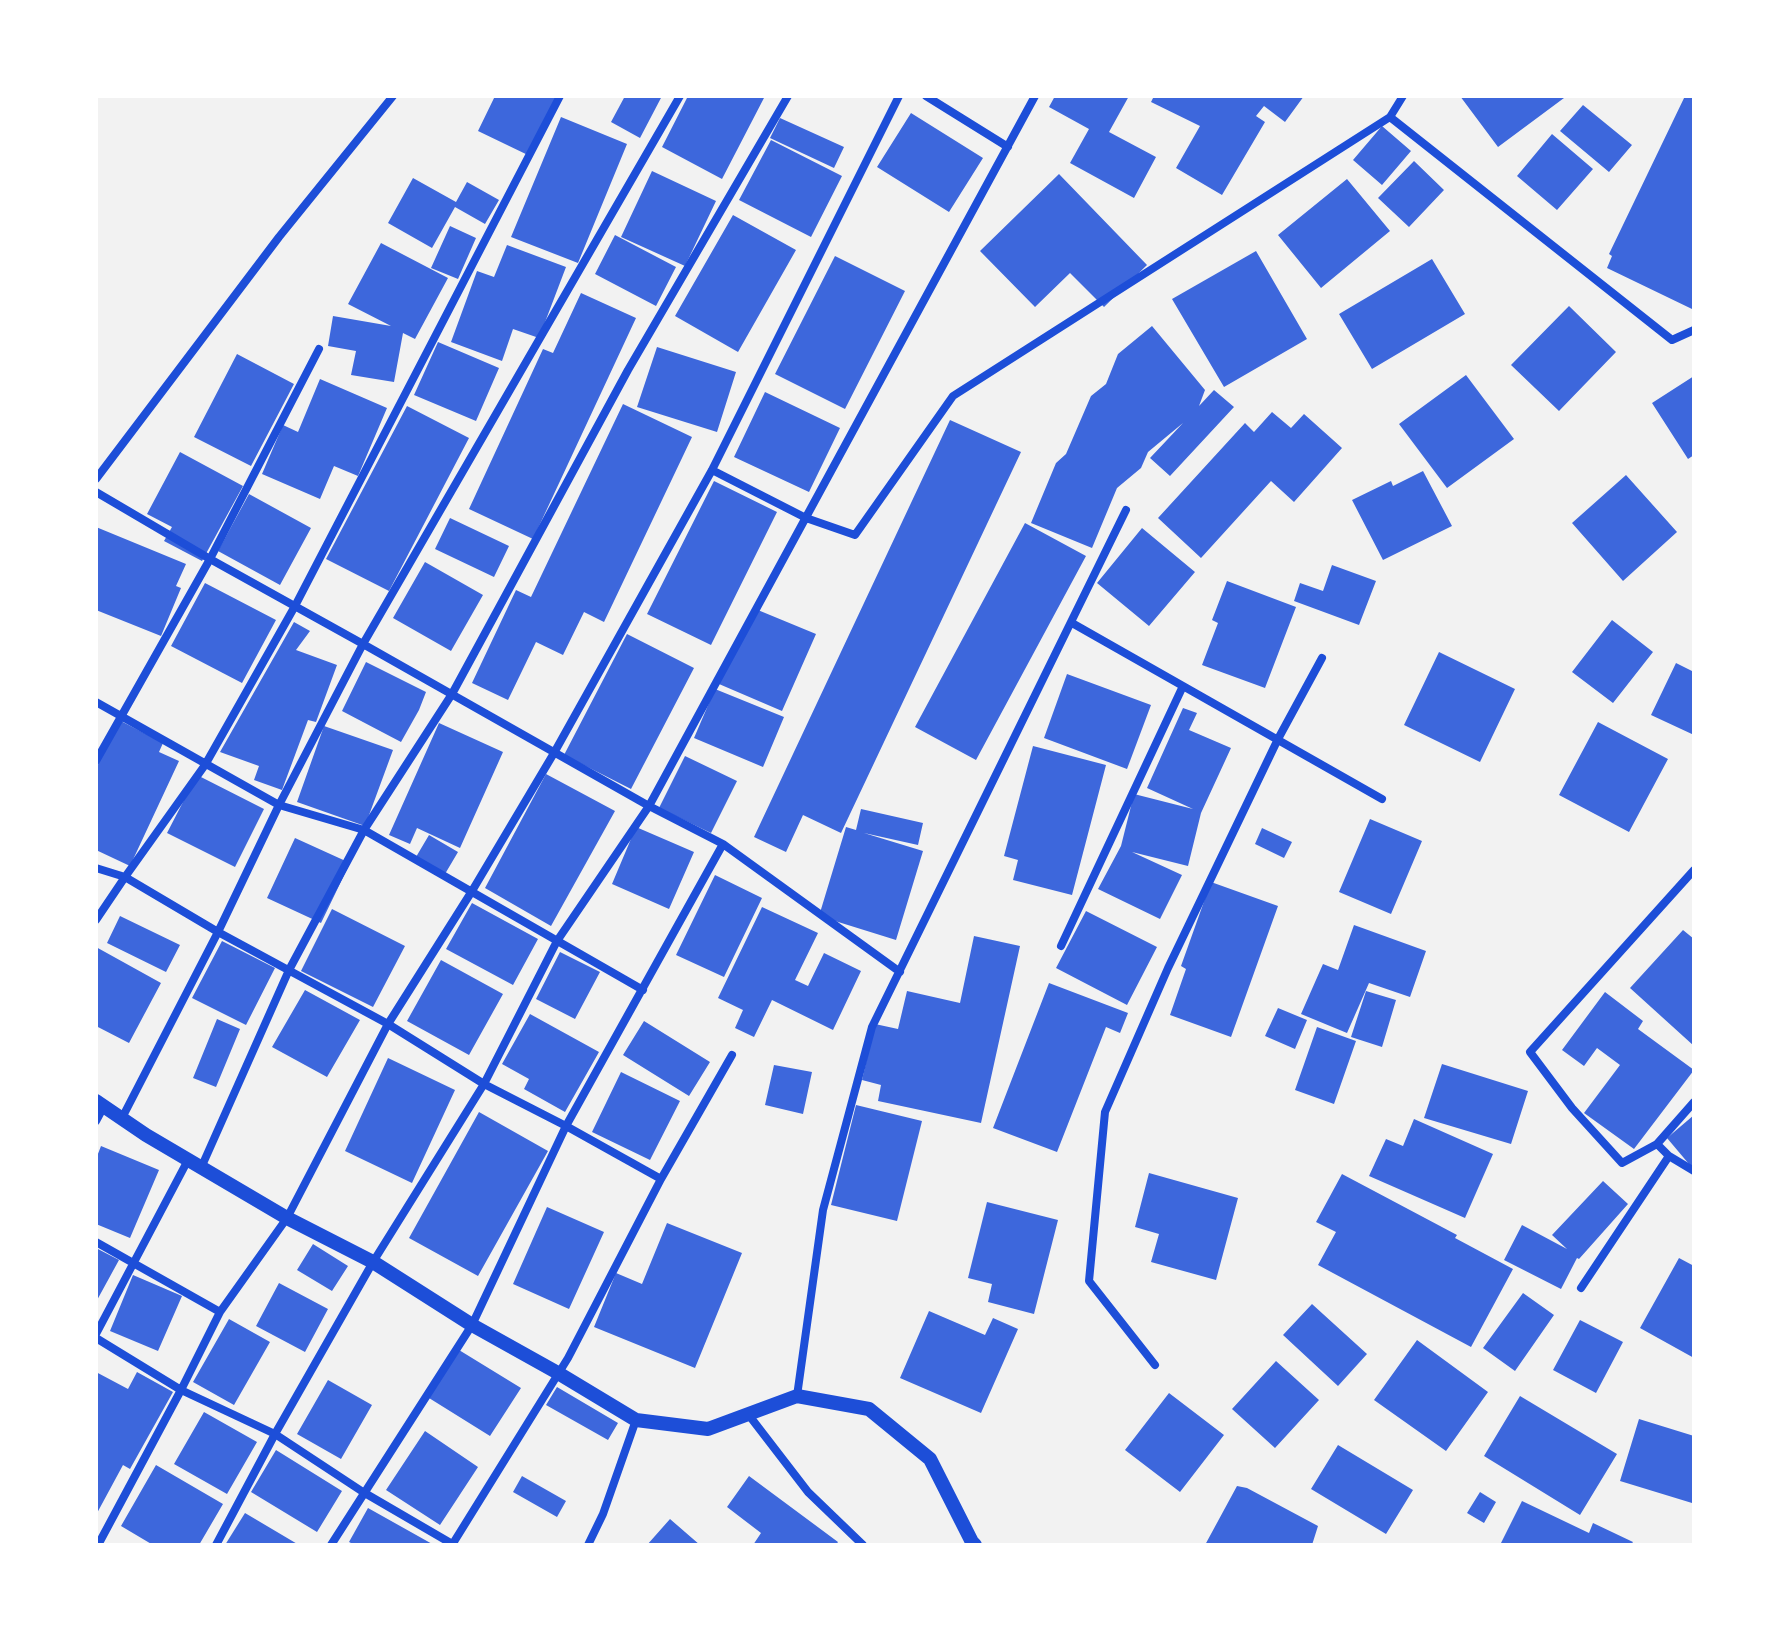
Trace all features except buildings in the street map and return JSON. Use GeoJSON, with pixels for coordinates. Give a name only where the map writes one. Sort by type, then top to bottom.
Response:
{"type":"FeatureCollection","features":[{"type":"Feature","properties":{"kind":"street"},"geometry":{"type":"LineString","coordinates":[[96,479],[279,237],[393,96]]}},
{"type":"Feature","properties":{"kind":"street"},"geometry":{"type":"LineString","coordinates":[[96,920],[205,765],[295,606],[560,96]]}},
{"type":"Feature","properties":{"kind":"street"},"geometry":{"type":"LineString","coordinates":[[122,1118],[363,644],[680,96]]}},
{"type":"Feature","properties":{"kind":"street"},"geometry":{"type":"LineString","coordinates":[[201,1168],[289,970],[364,830],[452,694],[628,370],[788,96]]}},
{"type":"Feature","properties":{"kind":"street"},"geometry":{"type":"LineString","coordinates":[[100,1543],[220,1312],[287,1218],[388,1024],[554,753],[712,470],[899,96]]}},
{"type":"Feature","properties":{"kind":"street"},"geometry":{"type":"LineString","coordinates":[[926,96],[1008,147]]}},
{"type":"Feature","properties":{"kind":"street"},"geometry":{"type":"LineString","coordinates":[[216,1545],[373,1262],[484,1084],[557,941],[649,806],[1035,96]]}},
{"type":"Feature","properties":{"kind":"street"},"geometry":{"type":"LineString","coordinates":[[712,470],[806,518],[855,535],[953,396],[1390,117],[1403,96]]}},
{"type":"Feature","properties":{"kind":"street"},"geometry":{"type":"LineString","coordinates":[[1390,117],[1672,340],[1694,330]]}},
{"type":"Feature","properties":{"kind":"street"},"geometry":{"type":"LineString","coordinates":[[96,761],[210,559],[319,349]]}},
{"type":"Feature","properties":{"kind":"street"},"geometry":{"type":"LineString","coordinates":[[96,492],[554,753],[723,844],[900,972]]}},
{"type":"Feature","properties":{"kind":"street"},"geometry":{"type":"LineString","coordinates":[[797,1396],[823,1210],[872,1027],[1126,510]]}},
{"type":"Feature","properties":{"kind":"street"},"geometry":{"type":"LineString","coordinates":[[1072,623],[1382,799]]}},
{"type":"Feature","properties":{"kind":"street"},"geometry":{"type":"LineString","coordinates":[[1155,1365],[1089,1281],[1105,1112],[1168,968],[1278,739],[1322,658]]}},
{"type":"Feature","properties":{"kind":"street"},"geometry":{"type":"LineString","coordinates":[[1061,946],[1183,686]]}},
{"type":"Feature","properties":{"kind":"street"},"geometry":{"type":"LineString","coordinates":[[96,702],[279,805],[364,830],[643,990]]}},
{"type":"Feature","properties":{"kind":"street"},"geometry":{"type":"LineString","coordinates":[[331,1545],[472,1325],[566,1126],[723,844]]}},
{"type":"Feature","properties":{"kind":"street"},"geometry":{"type":"LineString","coordinates":[[96,868],[125,877],[218,932],[388,1024],[484,1084],[661,1179]]}},
{"type":"Feature","properties":{"kind":"street"},"geometry":{"type":"LineString","coordinates":[[1694,870],[1530,1052],[1572,1108],[1622,1163],[1657,1144],[1694,1102]]}},
{"type":"Feature","properties":{"kind":"street"},"geometry":{"type":"LineString","coordinates":[[188,1160],[96,1336],[181,1390],[275,1434],[363,1492],[453,1545],[558,1373],[661,1179],[732,1055]]}},
{"type":"Feature","properties":{"kind":"street"},"geometry":{"type":"LineString","coordinates":[[96,1121],[100,1103],[201,1168],[287,1218],[373,1262],[472,1325],[636,1420],[708,1429],[797,1396],[869,1409],[930,1459],[975,1545]]}},
{"type":"Feature","properties":{"kind":"street"},"geometry":{"type":"LineString","coordinates":[[1657,1144],[1669,1156],[1694,1171]]}},
{"type":"Feature","properties":{"kind":"street"},"geometry":{"type":"LineString","coordinates":[[1581,1288],[1669,1156]]}},
{"type":"Feature","properties":{"kind":"street"},"geometry":{"type":"LineString","coordinates":[[96,1242],[220,1312]]}},
{"type":"Feature","properties":{"kind":"street"},"geometry":{"type":"LineString","coordinates":[[748,1414],[808,1492],[863,1545]]}},
{"type":"Feature","properties":{"kind":"street"},"geometry":{"type":"LineString","coordinates":[[588,1545],[603,1514],[636,1420]]}}]}
